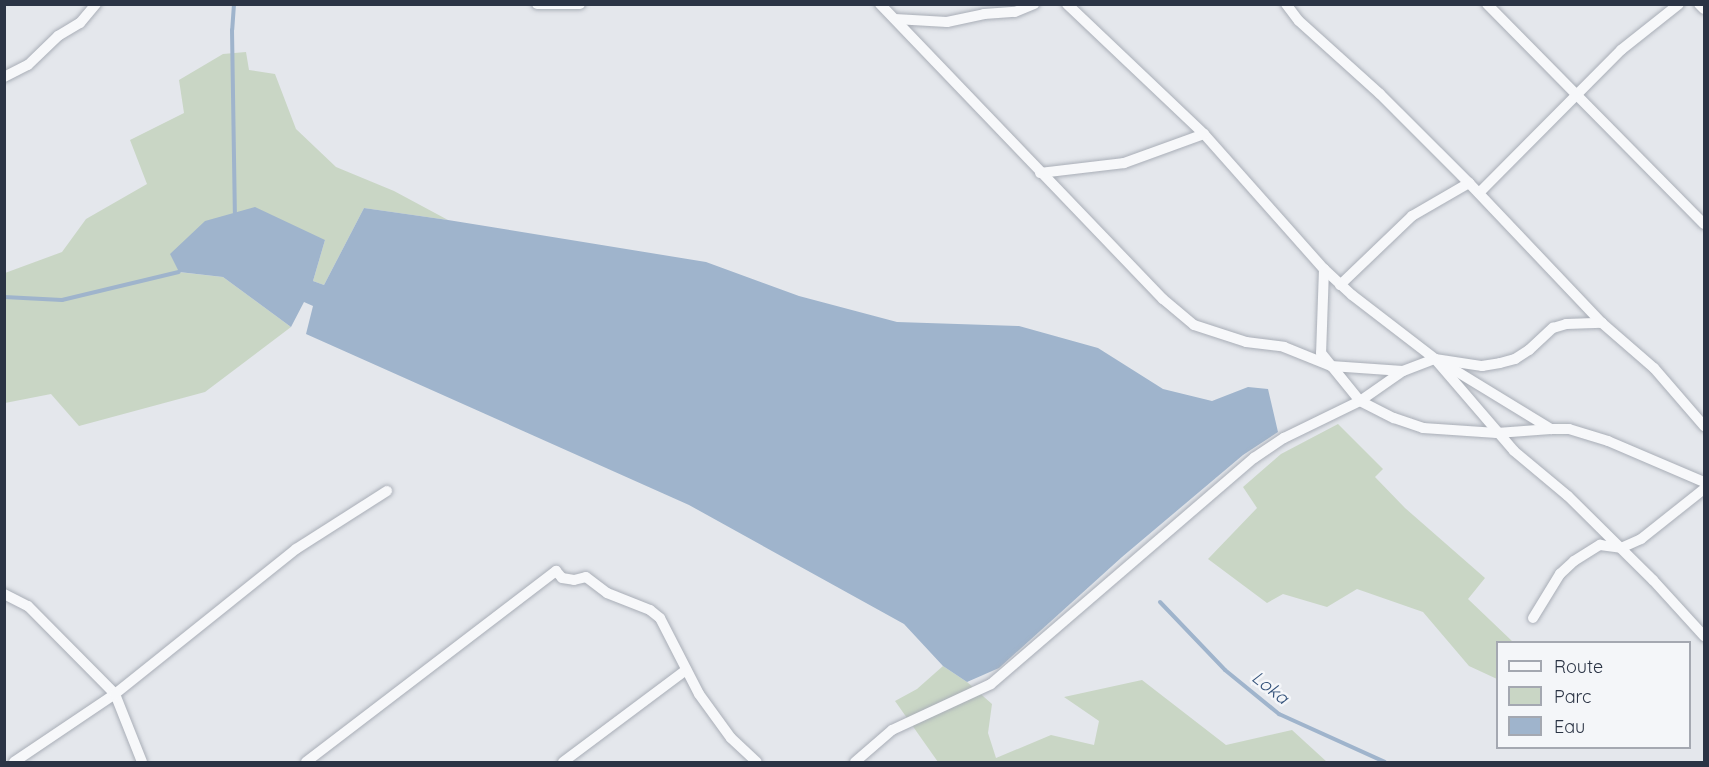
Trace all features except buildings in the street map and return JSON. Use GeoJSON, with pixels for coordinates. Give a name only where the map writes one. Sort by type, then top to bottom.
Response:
{"type":"FeatureCollection","features":[{"type":"Feature","properties":{"kind":"street"},"geometry":{"type":"LineString","coordinates":[[4,77],[28,65],[58,36],[80,23],[96,4]]}},
{"type":"Feature","properties":{"kind":"street"},"geometry":{"type":"LineString","coordinates":[[537,4],[580,4]]}},
{"type":"Feature","properties":{"kind":"street"},"geometry":{"type":"LineString","coordinates":[[880,4],[1163,299],[1194,325],[1246,342],[1284,347],[1331,366],[1403,371]]}},
{"type":"Feature","properties":{"kind":"street"},"geometry":{"type":"LineString","coordinates":[[895,19],[947,22],[984,14],[1014,12],[1034,4]]}},
{"type":"Feature","properties":{"kind":"street"},"geometry":{"type":"LineString","coordinates":[[1067,4],[1204,134],[1340,285],[1435,359],[1551,429]]}},
{"type":"Feature","properties":{"kind":"street"},"geometry":{"type":"LineString","coordinates":[[1286,4],[1299,21],[1380,93],[1602,323],[1654,368],[1704,426]]}},
{"type":"Feature","properties":{"kind":"street"},"geometry":{"type":"LineString","coordinates":[[1487,4],[1704,224]]}},
{"type":"Feature","properties":{"kind":"street"},"geometry":{"type":"LineString","coordinates":[[1479,193],[1575,93],[1649,26],[1679,4]]}},
{"type":"Feature","properties":{"kind":"street"},"geometry":{"type":"LineString","coordinates":[[1699,4],[1704,9]]}},
{"type":"Feature","properties":{"kind":"street"},"geometry":{"type":"LineString","coordinates":[[1040,173],[1124,163],[1204,134]]}},
{"type":"Feature","properties":{"kind":"street"},"geometry":{"type":"LineString","coordinates":[[1340,285],[1412,216],[1469,183]]}},
{"type":"Feature","properties":{"kind":"street"},"geometry":{"type":"LineString","coordinates":[[1324,269],[1319,340],[1321,353],[1360,401],[1394,418],[1423,428],[1497,433],[1569,429],[1608,441],[1704,482]]}},
{"type":"Feature","properties":{"kind":"street"},"geometry":{"type":"LineString","coordinates":[[855,762],[892,730],[991,684],[1254,458],[1284,438],[1360,401],[1403,371],[1435,359],[1482,366],[1500,363],[1515,359],[1529,350],[1553,328],[1566,324],[1602,323]]}},
{"type":"Feature","properties":{"kind":"street"},"geometry":{"type":"LineString","coordinates":[[1435,359],[1514,451],[1568,496],[1704,636]]}},
{"type":"Feature","properties":{"kind":"street"},"geometry":{"type":"LineString","coordinates":[[1533,618],[1560,574],[1574,561],[1600,545],[1621,548],[1641,539],[1704,489]]}},
{"type":"Feature","properties":{"kind":"street"},"geometry":{"type":"LineString","coordinates":[[14,762],[115,694],[296,549],[387,491]]}},
{"type":"Feature","properties":{"kind":"street"},"geometry":{"type":"LineString","coordinates":[[306,762],[556,571],[562,578],[574,580],[586,577],[607,593],[650,610],[660,618],[699,694],[731,738],[757,762]]}},
{"type":"Feature","properties":{"kind":"street"},"geometry":{"type":"LineString","coordinates":[[4,594],[28,606],[115,694],[142,762]]}},
{"type":"Feature","properties":{"kind":"street"},"geometry":{"type":"LineString","coordinates":[[563,762],[686,670]]}},
{"type":"Feature","properties":{"kind":"green space"},"geometry":{"type":"Polygon","coordinates":[[[246,52],[249,70],[275,74],[296,129],[336,167],[394,191],[448,220],[364,208],[324,285],[313,281],[325,240],[178,272],[223,277],[291,327],[205,392],[79,426],[51,394],[5,403],[5,273],[62,252],[86,219],[147,184],[130,140],[184,113],[179,80],[223,54],[246,52]]]}},
{"type":"Feature","properties":{"kind":"green space"},"geometry":{"type":"Polygon","coordinates":[[[1338,424],[1383,469],[1375,477],[1405,508],[1485,578],[1468,599],[1512,641],[1496,641],[1496,679],[1469,666],[1423,612],[1357,589],[1327,607],[1283,594],[1267,603],[1208,559],[1257,508],[1243,487],[1281,454],[1338,424]]]}},
{"type":"Feature","properties":{"kind":"green space"},"geometry":{"type":"Polygon","coordinates":[[[943,666],[967,682],[992,704],[988,733],[996,758],[1051,735],[1094,745],[1099,721],[1064,697],[1142,680],[1226,745],[1292,730],[1327,762],[938,762],[895,701],[917,689],[943,666]]]}},
{"type":"Feature","properties":{"kind":"water"},"geometry":{"type":"Polygon","coordinates":[[[255,207],[325,240],[313,281],[324,285],[364,208],[448,220],[706,262],[799,296],[897,322],[1019,326],[1098,348],[1163,389],[1212,401],[1248,387],[1268,389],[1278,432],[1243,455],[1122,557],[999,668],[967,682],[943,666],[904,624],[689,505],[306,334],[313,306],[304,302],[291,327],[223,277],[179,272],[170,254],[205,221],[255,207]]]}},
{"type":"Feature","properties":{"kind":"waterway"},"geometry":{"type":"LineString","coordinates":[[234,4],[232,30],[235,213]]}},
{"type":"Feature","properties":{"kind":"waterway"},"geometry":{"type":"LineString","coordinates":[[4,297],[62,300],[179,272]]}},
{"type":"Feature","properties":{"kind":"waterway","name":"Loka"},"geometry":{"type":"LineString","coordinates":[[1160,602],[1225,670],[1279,714],[1385,762]]}}]}
